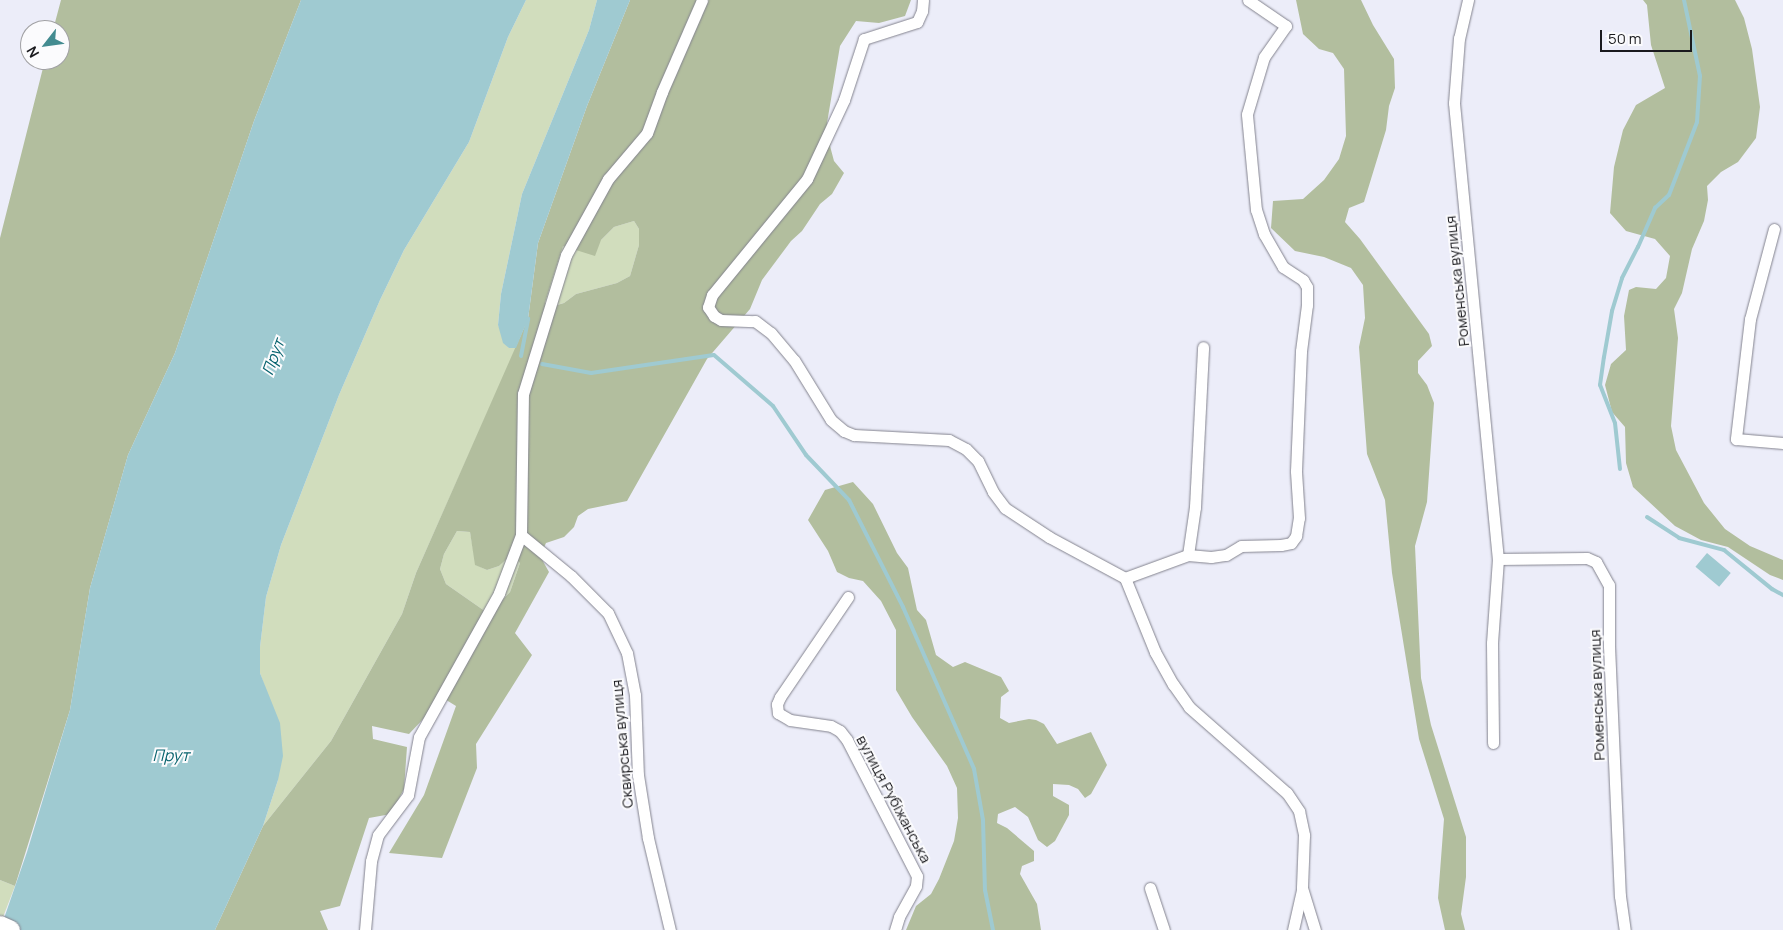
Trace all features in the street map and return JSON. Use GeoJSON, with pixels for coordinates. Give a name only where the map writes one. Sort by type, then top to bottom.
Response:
{"type":"FeatureCollection","features":[{"type":"Feature","properties":{"kind":"main road"},"geometry":{"type":"LineString","coordinates":[[0,925],[11,930]]}},
{"type":"Feature","properties":{"kind":"street"},"geometry":{"type":"LineString","coordinates":[[365,930],[371,861],[378,835],[408,795],[419,737],[499,593],[521,535],[524,394],[566,254],[608,179],[647,133],[662,92],[702,0]]}},
{"type":"Feature","properties":{"kind":"street"},"geometry":{"type":"LineString","coordinates":[[923,0],[922,11],[917,22],[864,39],[844,100],[807,179],[712,295],[708,307],[714,316],[721,320],[755,321],[771,333],[794,360],[831,420],[844,431],[854,435],[949,440],[966,449],[978,461],[993,492],[1006,508],[1049,537],[1125,578],[1155,652],[1173,684],[1189,707],[1287,793],[1299,811],[1304,835],[1302,888],[1293,930]]}},
{"type":"Feature","properties":{"kind":"street"},"geometry":{"type":"LineString","coordinates":[[1125,578],[1188,555],[1211,557],[1226,555],[1241,546],[1281,546],[1290,543],[1296,536],[1298,518],[1296,471],[1301,351],[1307,305],[1307,287],[1303,280],[1283,267],[1264,234],[1256,210],[1246,114],[1264,57],[1286,26],[1248,0]]}},
{"type":"Feature","properties":{"kind":"street","name":"Роменська вулиця"},"geometry":{"type":"LineString","coordinates":[[1468,0],[1459,38],[1454,103],[1498,559],[1492,643],[1493,743]]}},
{"type":"Feature","properties":{"kind":"street"},"geometry":{"type":"LineString","coordinates":[[1774,229],[1750,319],[1736,439],[1783,443]]}},
{"type":"Feature","properties":{"kind":"street"},"geometry":{"type":"LineString","coordinates":[[1188,555],[1195,507],[1203,347]]}},
{"type":"Feature","properties":{"kind":"street","name":"Сквирська вулиця"},"geometry":{"type":"LineString","coordinates":[[521,535],[570,576],[608,613],[627,653],[635,695],[638,775],[648,838],[670,930]]}},
{"type":"Feature","properties":{"kind":"street","name":"Роменська вулиця"},"geometry":{"type":"LineString","coordinates":[[1498,559],[1587,558],[1596,562],[1609,585],[1620,896],[1625,930]]}},
{"type":"Feature","properties":{"kind":"street","name":"вулиця Рубіжанська"},"geometry":{"type":"LineString","coordinates":[[848,597],[780,697],[777,704],[778,713],[790,720],[831,726],[840,731],[846,740],[917,876],[916,886],[898,917],[895,930]]}},
{"type":"Feature","properties":{"kind":"street"},"geometry":{"type":"LineString","coordinates":[[1150,888],[1164,930]]}},
{"type":"Feature","properties":{"kind":"street"},"geometry":{"type":"LineString","coordinates":[[1302,888],[1315,930]]}},
{"type":"Feature","properties":{"kind":"green space"},"geometry":{"type":"Polygon","coordinates":[[[61,0],[301,0],[254,121],[175,353],[128,455],[90,588],[70,710],[15,886],[0,880],[0,238],[42,70],[70,70],[70,20],[56,20],[61,0]]]}},
{"type":"Feature","properties":{"kind":"green space"},"geometry":{"type":"Polygon","coordinates":[[[526,0],[597,0],[589,30],[522,194],[501,294],[498,325],[509,348],[516,348],[416,573],[402,614],[331,741],[263,826],[278,780],[265,687],[260,673],[260,647],[266,597],[281,545],[339,395],[380,300],[404,250],[469,142],[508,37],[526,0]]]}},
{"type":"Feature","properties":{"kind":"green space"},"geometry":{"type":"Polygon","coordinates":[[[630,0],[911,0],[905,16],[879,23],[856,21],[840,46],[827,123],[833,135],[830,146],[834,161],[844,173],[832,194],[820,204],[802,231],[791,241],[762,280],[750,309],[707,359],[627,501],[588,509],[578,516],[574,527],[564,537],[546,543],[540,556],[549,572],[515,633],[532,655],[476,744],[477,768],[442,858],[389,853],[424,795],[456,706],[443,698],[409,734],[372,726],[373,739],[407,747],[404,789],[391,814],[369,818],[340,906],[320,911],[328,930],[215,930],[263,826],[331,741],[402,614],[416,573],[528,319],[538,243],[587,106],[630,0]],[[634,221],[614,227],[601,240],[595,256],[563,246],[545,303],[554,306],[564,303],[576,294],[617,283],[630,276],[639,245],[639,229],[634,221]],[[457,531],[444,554],[440,569],[446,584],[489,614],[510,592],[520,563],[511,555],[499,566],[487,570],[475,565],[470,532],[457,531]]]}},
{"type":"Feature","properties":{"kind":"green space"},"geometry":{"type":"Polygon","coordinates":[[[1296,0],[1361,0],[1373,25],[1394,59],[1395,88],[1389,106],[1386,130],[1364,202],[1349,208],[1345,222],[1360,239],[1429,334],[1432,346],[1418,361],[1418,373],[1427,385],[1434,403],[1427,502],[1415,546],[1421,678],[1431,725],[1466,837],[1466,877],[1461,914],[1465,930],[1445,930],[1438,898],[1444,819],[1419,739],[1392,573],[1385,500],[1367,454],[1359,347],[1365,318],[1363,285],[1351,268],[1324,257],[1295,251],[1271,228],[1273,201],[1303,199],[1324,180],[1339,159],[1346,136],[1344,69],[1333,53],[1319,49],[1303,34],[1296,0]]]}},
{"type":"Feature","properties":{"kind":"green space"},"geometry":{"type":"Polygon","coordinates":[[[1643,0],[1735,0],[1744,18],[1752,49],[1760,107],[1756,138],[1738,162],[1721,172],[1707,186],[1708,200],[1704,221],[1692,249],[1682,293],[1674,309],[1678,338],[1671,426],[1676,450],[1704,503],[1725,529],[1750,546],[1783,560],[1783,580],[1770,575],[1728,547],[1701,540],[1675,526],[1633,487],[1626,463],[1625,427],[1612,412],[1605,385],[1611,364],[1626,350],[1624,316],[1629,290],[1636,287],[1656,289],[1666,278],[1670,256],[1655,239],[1626,231],[1610,213],[1614,167],[1623,130],[1636,105],[1665,88],[1651,45],[1647,5],[1643,0]]]}},
{"type":"Feature","properties":{"kind":"green space"},"geometry":{"type":"Polygon","coordinates":[[[634,221],[639,229],[639,245],[630,276],[617,283],[576,294],[564,303],[553,306],[545,303],[563,245],[601,240],[614,227],[634,221]]]}},
{"type":"Feature","properties":{"kind":"green space"},"geometry":{"type":"Polygon","coordinates":[[[853,482],[873,504],[897,553],[908,568],[917,610],[926,620],[936,655],[953,667],[965,662],[1001,677],[1009,691],[1001,697],[1000,718],[1009,723],[1029,719],[1036,720],[1044,724],[1057,744],[1091,732],[1107,765],[1091,794],[1085,798],[1078,789],[1069,785],[1053,784],[1053,796],[1069,805],[1069,815],[1055,841],[1047,847],[1038,840],[1028,817],[1015,807],[998,814],[997,823],[1007,828],[1034,851],[1034,861],[1022,866],[1020,874],[1037,904],[1041,930],[906,930],[916,906],[931,894],[954,841],[958,818],[957,788],[947,766],[912,717],[896,690],[896,630],[881,601],[863,581],[849,578],[837,572],[828,551],[808,520],[825,490],[853,482]]]}},
{"type":"Feature","properties":{"kind":"green space"},"geometry":{"type":"Polygon","coordinates":[[[457,531],[470,532],[476,565],[487,570],[499,566],[511,554],[520,563],[510,592],[489,614],[446,584],[440,569],[444,554],[457,531]]]}},
{"type":"Feature","properties":{"kind":"green space"},"geometry":{"type":"Polygon","coordinates":[[[0,880],[15,886],[0,925],[0,880]]]}},
{"type":"Feature","properties":{"kind":"water","name":"Прут"},"geometry":{"type":"Polygon","coordinates":[[[301,0],[526,0],[508,37],[469,142],[404,250],[380,300],[339,395],[281,545],[266,597],[260,647],[260,673],[280,723],[283,756],[278,780],[263,826],[215,930],[0,930],[27,852],[70,710],[90,588],[128,455],[175,353],[254,121],[301,0]]]}},
{"type":"Feature","properties":{"kind":"water"},"geometry":{"type":"Polygon","coordinates":[[[597,0],[630,0],[587,106],[538,243],[528,319],[516,348],[509,348],[503,343],[498,325],[501,294],[522,194],[589,30],[597,0]]]}},
{"type":"Feature","properties":{"kind":"water"},"geometry":{"type":"Polygon","coordinates":[[[1707,553],[1731,573],[1719,587],[1695,567],[1707,553]]]}},
{"type":"Feature","properties":{"kind":"waterway"},"geometry":{"type":"LineString","coordinates":[[1620,469],[1615,423],[1600,385],[1612,311],[1622,278],[1655,208],[1669,195],[1697,122],[1700,76],[1684,0]]}},
{"type":"Feature","properties":{"kind":"waterway"},"geometry":{"type":"LineString","coordinates":[[521,356],[528,319]]}},
{"type":"Feature","properties":{"kind":"waterway"},"geometry":{"type":"LineString","coordinates":[[542,364],[591,373],[714,355],[773,406],[806,455],[849,500],[903,607],[974,769],[983,820],[985,890],[993,930]]}},
{"type":"Feature","properties":{"kind":"waterway"},"geometry":{"type":"LineString","coordinates":[[1647,517],[1679,538],[1724,550],[1772,589],[1783,595]]}}]}
